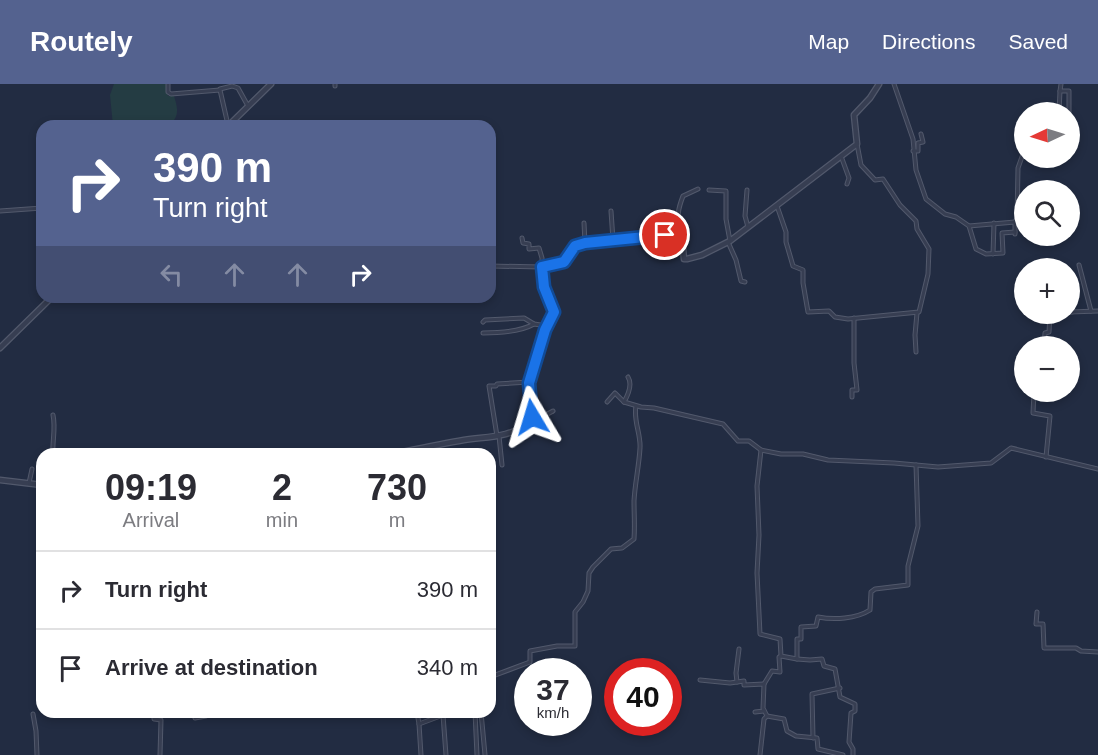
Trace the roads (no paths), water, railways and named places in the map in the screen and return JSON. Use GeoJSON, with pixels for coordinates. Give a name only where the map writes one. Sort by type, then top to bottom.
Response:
{"type":"FeatureCollection","features":[{"type":"Feature","properties":{"kind":"street"},"geometry":{"type":"LineString","coordinates":[[168,84],[168,92],[171,94],[218,91],[226,87],[239,86],[248,106]]}},
{"type":"Feature","properties":{"kind":"street"},"geometry":{"type":"LineString","coordinates":[[234,120],[271,84]]}},
{"type":"Feature","properties":{"kind":"street"},"geometry":{"type":"LineString","coordinates":[[879,84],[854,115],[857,144],[861,165],[875,180],[883,179],[900,205],[915,221],[929,249],[928,274],[917,313],[916,352]]}},
{"type":"Feature","properties":{"kind":"street"},"geometry":{"type":"LineString","coordinates":[[894,84],[913,139],[916,170],[928,202],[969,226],[976,249],[986,254],[1003,253],[1002,233],[1014,233]]}},
{"type":"Feature","properties":{"kind":"street"},"geometry":{"type":"LineString","coordinates":[[1059,102],[1061,84]]}},
{"type":"Feature","properties":{"kind":"street"},"geometry":{"type":"LineString","coordinates":[[218,91],[220,90],[227,120]]}},
{"type":"Feature","properties":{"kind":"street"},"geometry":{"type":"LineString","coordinates":[[1060,91],[1068,91],[1069,102]]}},
{"type":"Feature","properties":{"kind":"street"},"geometry":{"type":"LineString","coordinates":[[913,151],[918,151],[918,143],[923,142],[921,134]]}},
{"type":"Feature","properties":{"kind":"street"},"geometry":{"type":"LineString","coordinates":[[698,189],[683,196],[677,219],[682,237],[684,259],[702,255],[729,242],[857,144]]}},
{"type":"Feature","properties":{"kind":"street"},"geometry":{"type":"LineString","coordinates":[[841,156],[849,178],[847,184]]}},
{"type":"Feature","properties":{"kind":"street"},"geometry":{"type":"LineString","coordinates":[[709,190],[726,191],[729,242],[741,281],[745,282]]}},
{"type":"Feature","properties":{"kind":"street"},"geometry":{"type":"LineString","coordinates":[[747,190],[745,216],[748,227]]}},
{"type":"Feature","properties":{"kind":"street"},"geometry":{"type":"LineString","coordinates":[[776,204],[786,232],[786,242],[793,266],[803,270],[808,312],[829,311],[835,317],[854,318],[917,313]]}},
{"type":"Feature","properties":{"kind":"street"},"geometry":{"type":"LineString","coordinates":[[0,212],[36,209]]}},
{"type":"Feature","properties":{"kind":"street"},"geometry":{"type":"LineString","coordinates":[[611,211],[612,240]]}},
{"type":"Feature","properties":{"kind":"street"},"geometry":{"type":"LineString","coordinates":[[969,226],[1014,222]]}},
{"type":"Feature","properties":{"kind":"street"},"geometry":{"type":"LineString","coordinates":[[584,223],[585,243]]}},
{"type":"Feature","properties":{"kind":"street"},"geometry":{"type":"LineString","coordinates":[[993,254],[994,224]]}},
{"type":"Feature","properties":{"kind":"street"},"geometry":{"type":"LineString","coordinates":[[496,266],[542,267],[564,262],[575,246],[585,243],[668,234],[682,237]]}},
{"type":"Feature","properties":{"kind":"street"},"geometry":{"type":"LineString","coordinates":[[522,238],[523,243],[529,244],[529,249],[539,248],[544,287],[554,312],[530,382],[533,422]]}},
{"type":"Feature","properties":{"kind":"street"},"geometry":{"type":"LineString","coordinates":[[1080,269],[1090,311]]}},
{"type":"Feature","properties":{"kind":"street"},"geometry":{"type":"LineString","coordinates":[[0,348],[46,303]]}},
{"type":"Feature","properties":{"kind":"street"},"geometry":{"type":"LineString","coordinates":[[1080,312],[1098,311]]}},
{"type":"Feature","properties":{"kind":"street"},"geometry":{"type":"LineString","coordinates":[[483,322],[524,318],[534,324],[548,326]]}},
{"type":"Feature","properties":{"kind":"street"},"geometry":{"type":"LineString","coordinates":[[852,397],[852,390],[857,390],[854,363],[854,318]]}},
{"type":"Feature","properties":{"kind":"street"},"geometry":{"type":"LineString","coordinates":[[483,333],[526,328],[534,324]]}},
{"type":"Feature","properties":{"kind":"street"},"geometry":{"type":"LineString","coordinates":[[1045,336],[1045,333],[1049,332],[1049,324]]}},
{"type":"Feature","properties":{"kind":"street"},"geometry":{"type":"LineString","coordinates":[[624,402],[629,393],[630,380],[628,377]]}},
{"type":"Feature","properties":{"kind":"street"},"geometry":{"type":"LineString","coordinates":[[502,465],[489,386],[530,382]]}},
{"type":"Feature","properties":{"kind":"street"},"geometry":{"type":"LineString","coordinates":[[607,402],[615,393],[624,402],[636,406],[723,424],[738,441],[749,441],[761,450],[781,454],[803,454],[828,460],[938,467],[991,463],[1011,448],[1098,469]]}},
{"type":"Feature","properties":{"kind":"street"},"geometry":{"type":"LineString","coordinates":[[1034,402],[1033,413],[1050,416],[1046,457]]}},
{"type":"Feature","properties":{"kind":"street"},"geometry":{"type":"LineString","coordinates":[[496,674],[530,662],[530,651],[538,648],[575,646],[575,612],[588,591],[592,567],[611,549],[622,548],[634,539],[636,520],[634,503],[640,448],[635,417],[636,406]]}},
{"type":"Feature","properties":{"kind":"street"},"geometry":{"type":"LineString","coordinates":[[433,448],[516,432],[554,411]]}},
{"type":"Feature","properties":{"kind":"street"},"geometry":{"type":"LineString","coordinates":[[52,448],[55,430],[53,415]]}},
{"type":"Feature","properties":{"kind":"street"},"geometry":{"type":"LineString","coordinates":[[761,450],[757,486],[760,634],[780,639],[781,656],[779,657],[780,672],[772,671],[764,684],[764,711],[767,716],[784,719],[787,731],[793,735],[817,738],[819,749],[843,755]]}},
{"type":"Feature","properties":{"kind":"street"},"geometry":{"type":"LineString","coordinates":[[796,659],[797,639],[801,639],[801,627],[816,626],[818,617],[837,618],[866,613],[870,610],[871,592],[875,589],[908,585],[908,566],[918,526],[916,465]]}},
{"type":"Feature","properties":{"kind":"street"},"geometry":{"type":"LineString","coordinates":[[29,485],[32,469]]}},
{"type":"Feature","properties":{"kind":"street"},"geometry":{"type":"LineString","coordinates":[[0,480],[36,485]]}},
{"type":"Feature","properties":{"kind":"street"},"geometry":{"type":"LineString","coordinates":[[1037,612],[1036,624],[1044,624],[1044,648],[1076,648],[1081,651],[1098,652]]}},
{"type":"Feature","properties":{"kind":"street"},"geometry":{"type":"LineString","coordinates":[[737,682],[739,649]]}},
{"type":"Feature","properties":{"kind":"street"},"geometry":{"type":"LineString","coordinates":[[781,656],[796,659],[822,659],[824,666],[835,669],[840,697],[855,704],[855,711],[850,714],[849,742],[853,755]]}},
{"type":"Feature","properties":{"kind":"street"},"geometry":{"type":"LineString","coordinates":[[700,680],[744,681],[744,685],[764,684]]}},
{"type":"Feature","properties":{"kind":"street"},"geometry":{"type":"LineString","coordinates":[[813,738],[812,694],[840,688]]}},
{"type":"Feature","properties":{"kind":"street"},"geometry":{"type":"LineString","coordinates":[[755,712],[764,711]]}},
{"type":"Feature","properties":{"kind":"street"},"geometry":{"type":"LineString","coordinates":[[33,714],[37,755]]}},
{"type":"Feature","properties":{"kind":"street"},"geometry":{"type":"LineString","coordinates":[[760,755],[764,719],[767,716]]}},
{"type":"Feature","properties":{"kind":"street"},"geometry":{"type":"LineString","coordinates":[[154,718],[161,720],[160,755]]}},
{"type":"Feature","properties":{"kind":"street"},"geometry":{"type":"LineString","coordinates":[[418,718],[421,755]]}},
{"type":"Feature","properties":{"kind":"street"},"geometry":{"type":"LineString","coordinates":[[418,724],[435,718]]}},
{"type":"Feature","properties":{"kind":"street"},"geometry":{"type":"LineString","coordinates":[[443,718],[446,755]]}},
{"type":"Feature","properties":{"kind":"street"},"geometry":{"type":"LineString","coordinates":[[475,718],[477,755]]}},
{"type":"Feature","properties":{"kind":"street"},"geometry":{"type":"LineString","coordinates":[[481,718],[484,755]]}}]}
